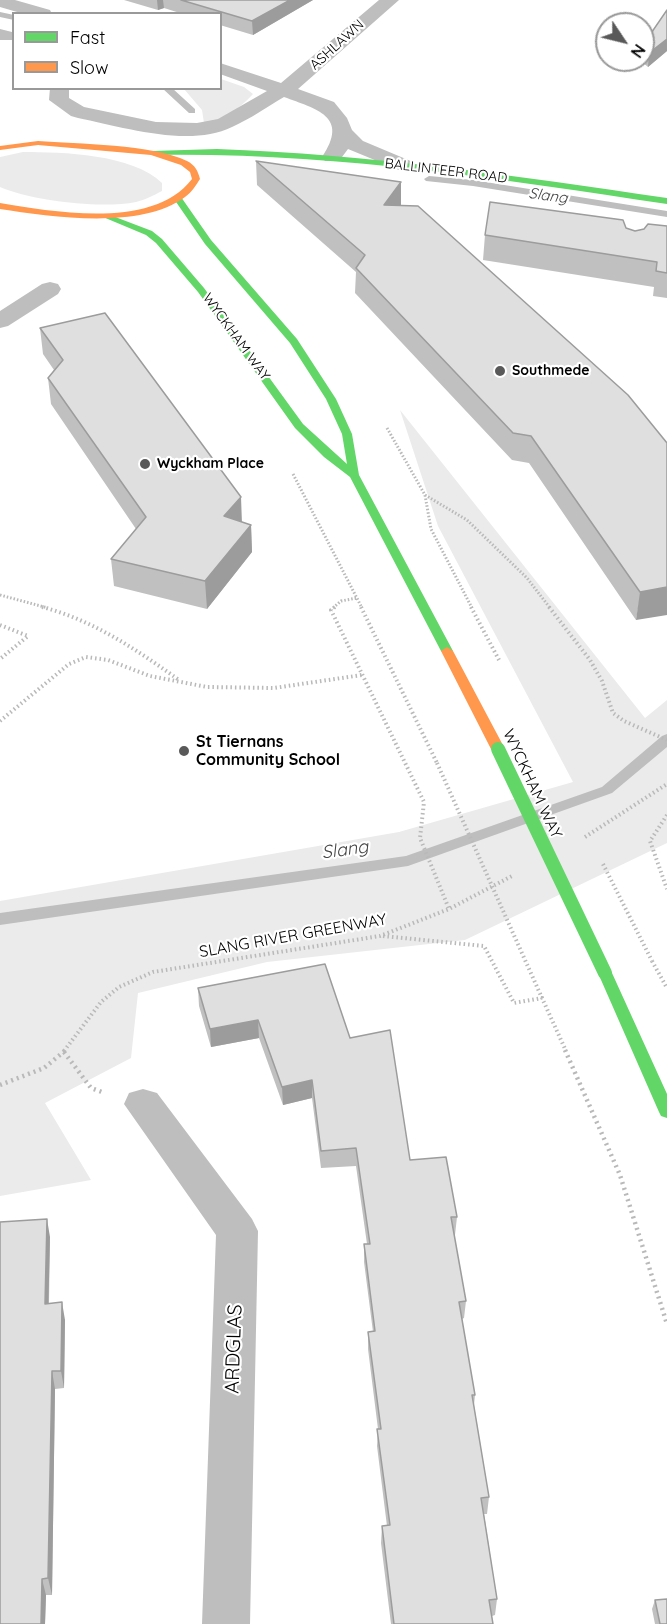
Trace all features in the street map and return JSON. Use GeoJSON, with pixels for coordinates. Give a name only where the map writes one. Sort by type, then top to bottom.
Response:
{"type":"FeatureCollection","features":[{"type":"Feature","properties":{"kind":"main road"},"geometry":{"type":"LineString","coordinates":[[10,133],[38,143]]}},
{"type":"Feature","properties":{"kind":"main road"},"geometry":{"type":"LineString","coordinates":[[0,148],[38,143],[152,153],[184,163],[194,171],[196,179],[194,186],[178,199],[143,211],[106,217],[0,206]]}},
{"type":"Feature","properties":{"kind":"main road","name":"BALLINTEER ROAD"},"geometry":{"type":"LineString","coordinates":[[152,153],[242,150],[332,157],[667,201]]}},
{"type":"Feature","properties":{"kind":"main road","name":"BALLINTEER ROAD"},"geometry":{"type":"LineString","coordinates":[[236,166],[258,161],[332,157]]}},
{"type":"Feature","properties":{"kind":"main road"},"geometry":{"type":"LineString","coordinates":[[196,179],[211,174]]}},
{"type":"Feature","properties":{"kind":"main road","name":"WYCKHAM WAY"},"geometry":{"type":"LineString","coordinates":[[178,199],[208,242],[294,341],[331,399],[346,434],[354,475],[498,749],[667,1112]]}},
{"type":"Feature","properties":{"kind":"main road","name":"WYCKHAM WAY"},"geometry":{"type":"LineString","coordinates":[[106,217],[149,233],[159,241],[201,290],[299,426],[328,455],[354,475]]}},
{"type":"Feature","properties":{"kind":"street","name":"ASHLAWN"},"geometry":{"type":"LineString","coordinates":[[60,90],[60,100],[78,112],[156,128],[197,129],[224,124],[243,115],[266,98],[285,90],[390,0]]}},
{"type":"Feature","properties":{"kind":"street"},"geometry":{"type":"LineString","coordinates":[[0,1],[37,12]]}},
{"type":"Feature","properties":{"kind":"street"},"geometry":{"type":"LineString","coordinates":[[222,69],[327,106],[340,120],[343,133],[338,150],[332,157]]}},
{"type":"Feature","properties":{"kind":"street"},"geometry":{"type":"LineString","coordinates":[[343,133],[356,145],[406,166]]}},
{"type":"Feature","properties":{"kind":"street"},"geometry":{"type":"LineString","coordinates":[[0,321],[50,289]]}},
{"type":"Feature","properties":{"kind":"street","name":"ARDGLAS"},"geometry":{"type":"LineString","coordinates":[[143,1104],[237,1232],[226,1624]]}},
{"type":"Feature","properties":{"kind":"path"},"geometry":{"type":"LineString","coordinates":[[385,423],[425,495],[432,529],[501,665]]}},
{"type":"Feature","properties":{"kind":"path"},"geometry":{"type":"LineString","coordinates":[[288,464],[357,598],[437,763],[542,998],[620,1175],[667,1324]]}},
{"type":"Feature","properties":{"kind":"path"},"geometry":{"type":"LineString","coordinates":[[425,495],[468,520],[526,579],[590,660],[602,681],[613,713],[640,729],[667,740]]}},
{"type":"Feature","properties":{"kind":"path"},"geometry":{"type":"LineString","coordinates":[[0,595],[73,615],[144,654],[182,682]]}},
{"type":"Feature","properties":{"kind":"path"},"geometry":{"type":"LineString","coordinates":[[357,598],[341,601],[331,610],[424,802],[420,838],[449,909]]}},
{"type":"Feature","properties":{"kind":"path"},"geometry":{"type":"LineString","coordinates":[[0,625],[28,636],[0,659]]}},
{"type":"Feature","properties":{"kind":"path"},"geometry":{"type":"LineString","coordinates":[[0,721],[69,664],[86,657],[108,660],[150,676],[207,687],[274,688],[362,675]]}},
{"type":"Feature","properties":{"kind":"path"},"geometry":{"type":"LineString","coordinates":[[582,839],[667,784]]}},
{"type":"Feature","properties":{"kind":"path"},"geometry":{"type":"LineString","coordinates":[[667,815],[650,841],[667,889]]}},
{"type":"Feature","properties":{"kind":"path","name":"SLANG RIVER GREENWAY"},"geometry":{"type":"LineString","coordinates":[[0,1085],[44,1068],[64,1052],[101,1002],[119,987],[153,972],[380,936],[449,909],[520,871]]}},
{"type":"Feature","properties":{"kind":"path"},"geometry":{"type":"LineString","coordinates":[[380,936],[484,946],[514,1003],[542,998]]}},
{"type":"Feature","properties":{"kind":"path"},"geometry":{"type":"LineString","coordinates":[[652,961],[667,988]]}},
{"type":"Feature","properties":{"kind":"path"},"geometry":{"type":"LineString","coordinates":[[64,1052],[91,1088],[143,1104]]}},
{"type":"Feature","properties":{"kind":"shaded area"},"geometry":{"type":"Polygon","coordinates":[[[222,79],[244,87],[253,94],[231,113],[218,119],[204,123],[202,110],[185,90],[222,90],[222,79]]]}},
{"type":"Feature","properties":{"kind":"shaded area"},"geometry":{"type":"Polygon","coordinates":[[[23,152],[77,154],[115,160],[149,173],[162,183],[162,191],[136,202],[105,205],[48,200],[0,187],[0,157],[23,152]]]}},
{"type":"Feature","properties":{"kind":"shaded area"},"geometry":{"type":"Polygon","coordinates":[[[400,410],[645,718],[667,700],[667,843],[465,940],[267,962],[138,993],[131,1058],[45,1103],[91,1180],[0,1196],[0,901],[399,832],[573,782],[438,526],[400,410]]]}},
{"type":"Feature","properties":{"kind":"building"},"geometry":{"type":"Polygon","coordinates":[[[181,0],[290,0],[252,21],[181,0]]]}},
{"type":"Feature","properties":{"kind":"building"},"geometry":{"type":"Polygon","coordinates":[[[667,10],[667,39],[655,48],[655,28],[667,10]]]}},
{"type":"Feature","properties":{"kind":"building"},"geometry":{"type":"Polygon","coordinates":[[[256,161],[401,182],[384,205],[418,206],[628,395],[667,443],[667,587],[640,592],[531,436],[513,433],[356,268],[365,255],[256,161]]]}},
{"type":"Feature","properties":{"kind":"building"},"geometry":{"type":"Polygon","coordinates":[[[490,202],[623,220],[626,228],[635,231],[644,229],[648,224],[667,226],[667,273],[656,271],[657,262],[485,235],[490,202]]]}},
{"type":"Feature","properties":{"kind":"building","name":"Wyckham Place"},"geometry":{"type":"Polygon","coordinates":[[[105,313],[241,497],[224,516],[251,525],[205,581],[111,559],[146,517],[48,378],[63,360],[40,328],[105,313]]]}},
{"type":"Feature","properties":{"kind":"building"},"geometry":{"type":"Polygon","coordinates":[[[325,964],[350,1038],[390,1030],[410,1160],[446,1157],[457,1217],[451,1217],[466,1301],[459,1302],[489,1497],[481,1498],[497,1599],[489,1600],[493,1624],[394,1624],[382,1526],[390,1525],[377,1429],[381,1429],[368,1332],[375,1331],[364,1244],[370,1244],[356,1148],[321,1151],[312,1080],[282,1087],[258,1020],[210,1029],[198,988],[325,964]]]}},
{"type":"Feature","properties":{"kind":"building"},"geometry":{"type":"Polygon","coordinates":[[[47,1219],[45,1304],[62,1302],[61,1371],[52,1371],[48,1578],[42,1579],[41,1624],[0,1624],[0,1222],[47,1219]]]}},
{"type":"Feature","properties":{"kind":"building"},"geometry":{"type":"Polygon","coordinates":[[[667,1599],[667,1624],[660,1624],[655,1600],[667,1599]]]}},
{"type":"Feature","properties":{"kind":"waterway","name":"Slang"},"geometry":{"type":"LineString","coordinates":[[0,14],[12,17]]}},
{"type":"Feature","properties":{"kind":"waterway","name":"Slang"},"geometry":{"type":"LineString","coordinates":[[168,90],[192,111]]}},
{"type":"Feature","properties":{"kind":"waterway","name":"Slang"},"geometry":{"type":"LineString","coordinates":[[429,179],[473,183],[667,214]]}},
{"type":"Feature","properties":{"kind":"waterway","name":"Slang"},"geometry":{"type":"LineString","coordinates":[[0,919],[408,861],[607,790],[667,739]]}},
{"type":"Feature","properties":{"kind":"traffic: fast"},"geometry":{"type":"LineString","coordinates":[[152,153],[217,152],[346,158],[475,173],[667,201]]}},
{"type":"Feature","properties":{"kind":"traffic: fast"},"geometry":{"type":"LineString","coordinates":[[178,199],[208,242],[294,341],[331,399],[347,434],[354,475],[447,651]]}},
{"type":"Feature","properties":{"kind":"traffic: fast"},"geometry":{"type":"LineString","coordinates":[[107,217],[149,233],[159,241],[201,290],[299,426],[328,455],[354,475]]}},
{"type":"Feature","properties":{"kind":"traffic: fast"},"geometry":{"type":"LineString","coordinates":[[498,749],[605,973]]}},
{"type":"Feature","properties":{"kind":"traffic: fast"},"geometry":{"type":"LineString","coordinates":[[605,973],[667,1112]]}},
{"type":"Feature","properties":{"kind":"traffic: slow"},"geometry":{"type":"LineString","coordinates":[[0,148],[38,143],[152,153],[184,163],[194,171],[196,179],[181,196],[162,205],[117,215],[68,215],[0,206]]}},
{"type":"Feature","properties":{"kind":"traffic: slow"},"geometry":{"type":"LineString","coordinates":[[447,651],[498,749]]}},
{"type":"Feature","properties":{"kind":"place","name":"Southmede"},"geometry":{"type":"Point","coordinates":[500,371]}},
{"type":"Feature","properties":{"kind":"place","name":"Wyckham Place"},"geometry":{"type":"Point","coordinates":[145,464]}},
{"type":"Feature","properties":{"kind":"place","name":"St Tiernans Community School"},"geometry":{"type":"Point","coordinates":[184,751]}}]}
